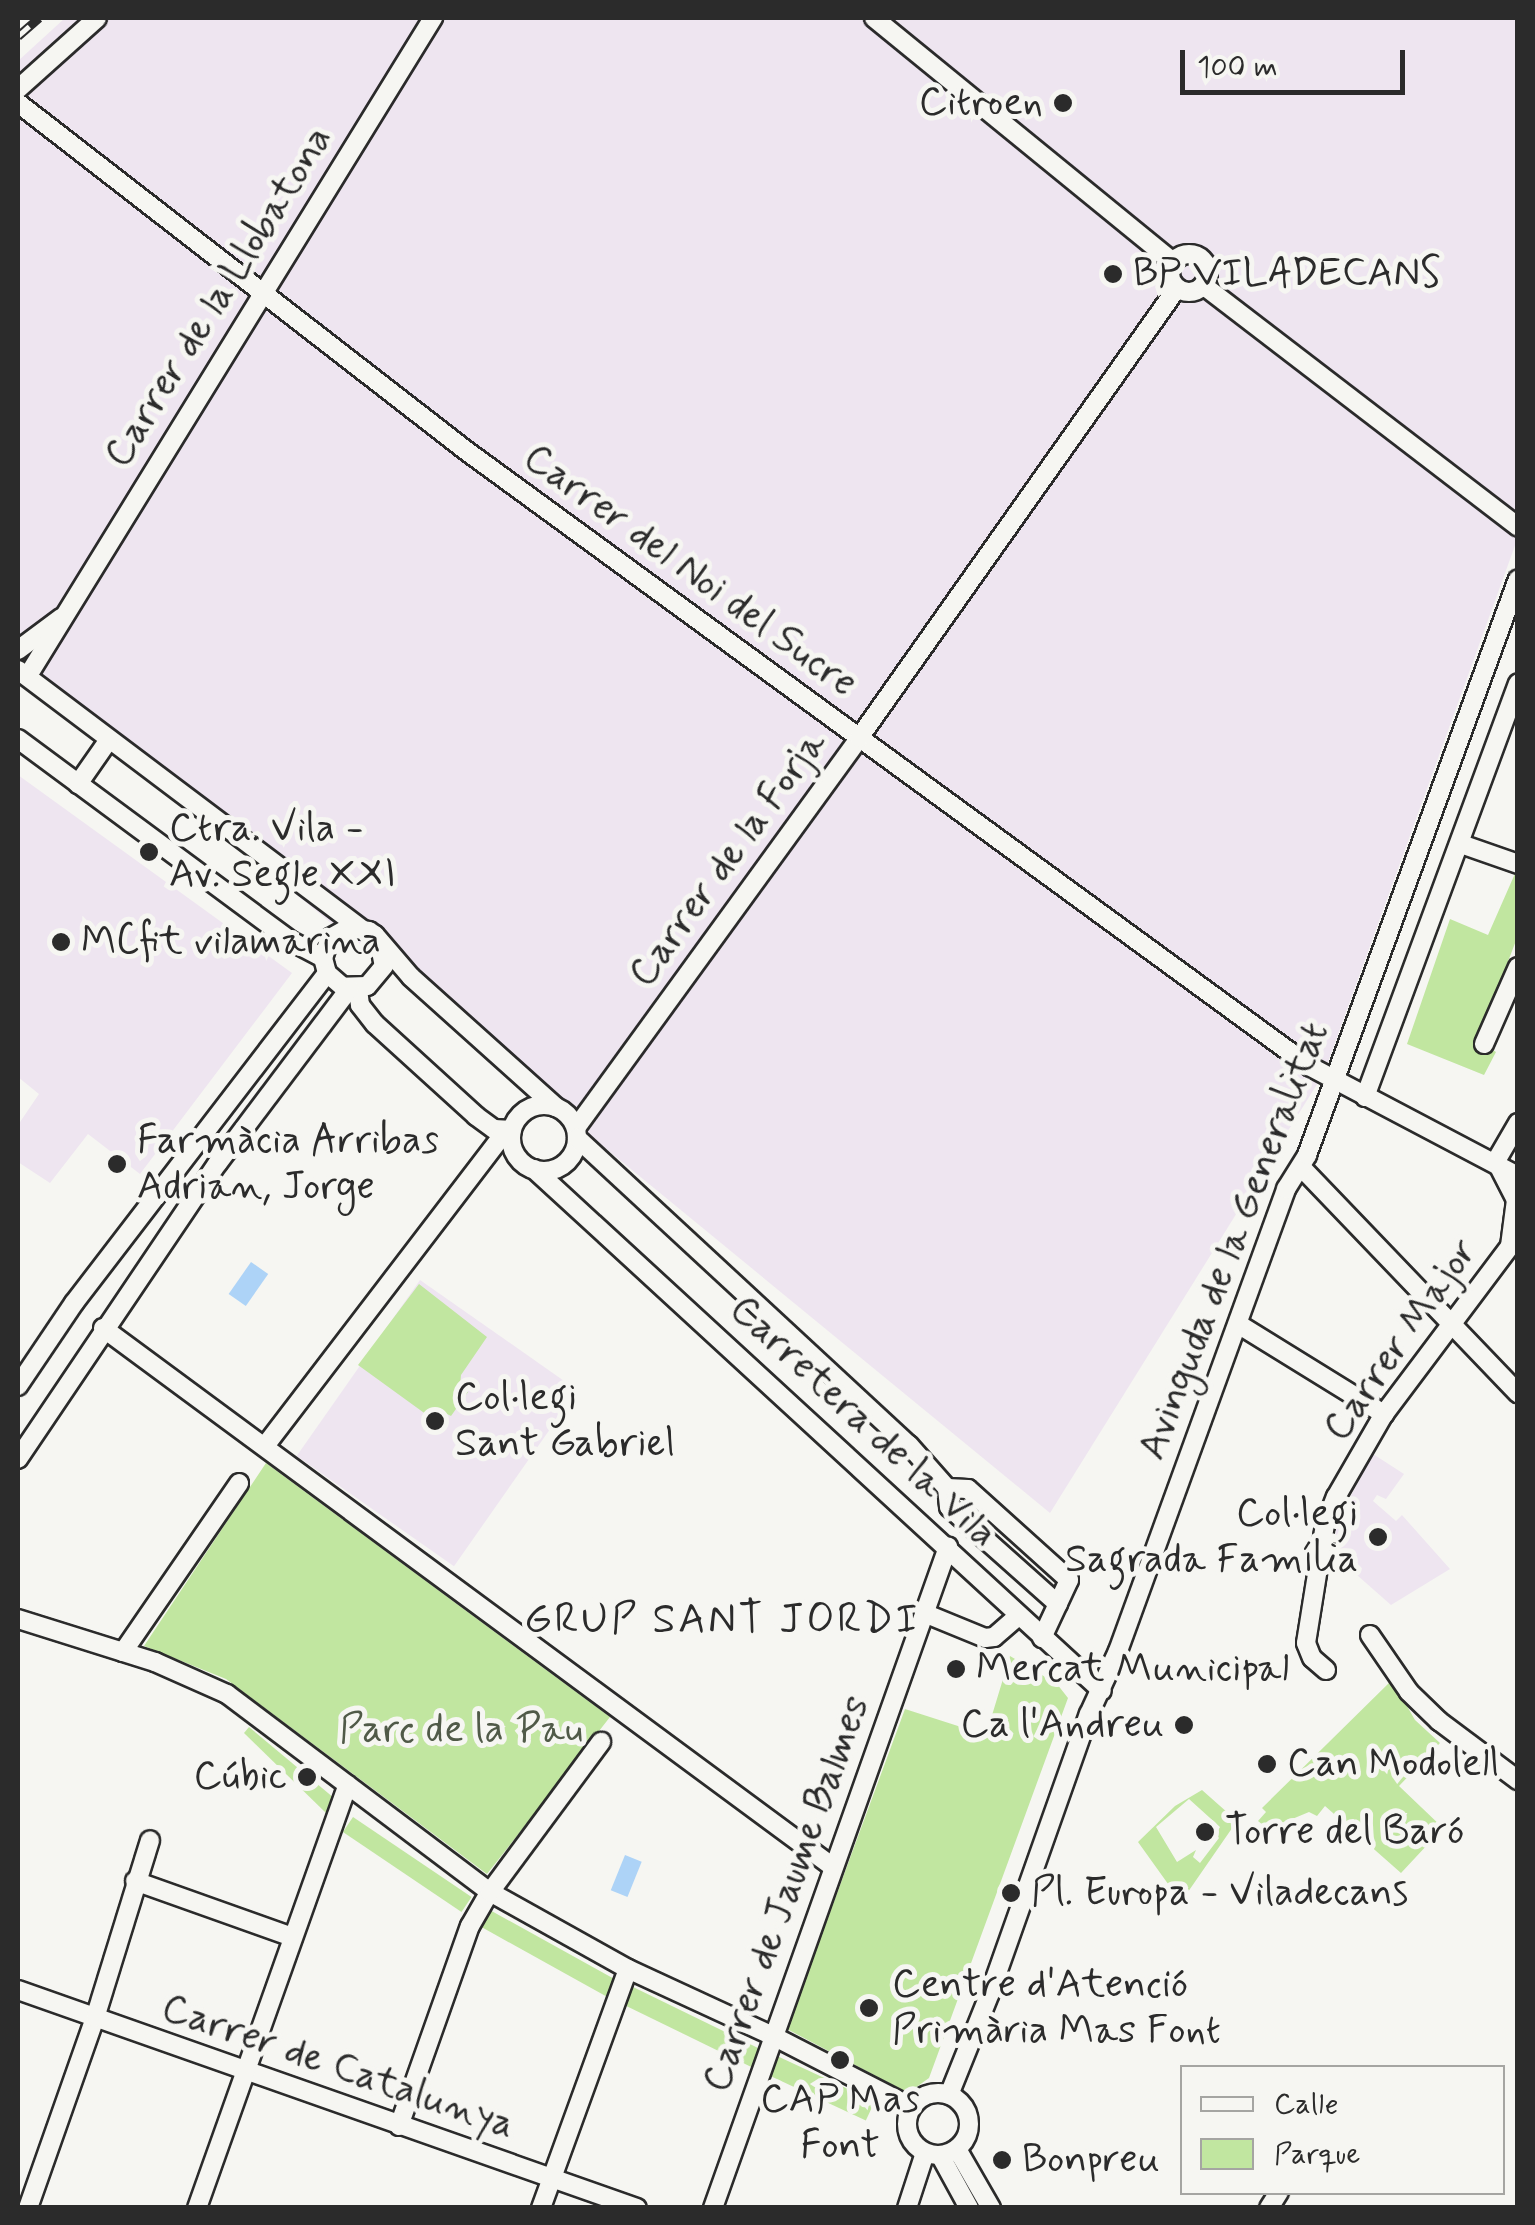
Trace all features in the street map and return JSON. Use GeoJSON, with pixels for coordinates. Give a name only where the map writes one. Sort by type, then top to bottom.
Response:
{"type":"FeatureCollection","features":[{"type":"Feature","properties":{"kind":"street"},"geometry":{"type":"LineString","coordinates":[[18,88],[98,18]]}},
{"type":"Feature","properties":{"kind":"street","name":"Carrer de la Llobatona"},"geometry":{"type":"LineString","coordinates":[[25,669],[65,614],[433,18]]}},
{"type":"Feature","properties":{"kind":"street"},"geometry":{"type":"LineString","coordinates":[[857,18],[894,38]]}},
{"type":"Feature","properties":{"kind":"street"},"geometry":{"type":"LineString","coordinates":[[874,18],[1173,262]]}},
{"type":"Feature","properties":{"kind":"street","name":"Carrer del Noi del Sucre"},"geometry":{"type":"LineString","coordinates":[[18,102],[265,290],[294,319],[468,452],[1333,1082],[1496,1161],[1518,1176]]}},
{"type":"Feature","properties":{"kind":"street"},"geometry":{"type":"LineString","coordinates":[[1183,254],[1201,258],[1208,274],[1203,285],[1188,292],[1177,288],[1170,273],[1173,262],[1183,254]]}},
{"type":"Feature","properties":{"kind":"street"},"geometry":{"type":"LineString","coordinates":[[1203,285],[1518,526]]}},
{"type":"Feature","properties":{"kind":"street","name":"Carrer de la Forja"},"geometry":{"type":"LineString","coordinates":[[576,1133],[1177,288]]}},
{"type":"Feature","properties":{"kind":"street","name":"Avinguda de la Generalitat"},"geometry":{"type":"LineString","coordinates":[[949,2094],[1286,1189],[1302,1168],[1518,578]]}},
{"type":"Feature","properties":{"kind":"street","name":"Carrer de la Llobatona"},"geometry":{"type":"LineString","coordinates":[[19,648],[65,614]]}},
{"type":"Feature","properties":{"kind":"street"},"geometry":{"type":"LineString","coordinates":[[19,648],[25,669],[42,689],[379,941],[410,977],[556,1107],[576,1133],[566,1163],[575,1205]]}},
{"type":"Feature","properties":{"kind":"street"},"geometry":{"type":"LineString","coordinates":[[1365,1097],[1462,844],[1518,683]]}},
{"type":"Feature","properties":{"kind":"street"},"geometry":{"type":"LineString","coordinates":[[18,739],[354,989],[360,1005],[375,1024],[464,1106],[494,1129],[512,1132]]}},
{"type":"Feature","properties":{"kind":"street"},"geometry":{"type":"LineString","coordinates":[[78,784],[108,741]]}},
{"type":"Feature","properties":{"kind":"street"},"geometry":{"type":"LineString","coordinates":[[1462,844],[1518,864]]}},
{"type":"Feature","properties":{"kind":"street"},"geometry":{"type":"LineString","coordinates":[[18,1386],[74,1303],[325,966],[335,934],[362,928]]}},
{"type":"Feature","properties":{"kind":"street"},"geometry":{"type":"LineString","coordinates":[[18,1459],[218,1163],[354,989],[380,974],[384,957],[379,941]]}},
{"type":"Feature","properties":{"kind":"street"},"geometry":{"type":"LineString","coordinates":[[1484,1044],[1518,967]]}},
{"type":"Feature","properties":{"kind":"street"},"geometry":{"type":"LineString","coordinates":[[265,1446],[500,1140],[512,1132],[529,1108],[556,1107]]}},
{"type":"Feature","properties":{"kind":"street"},"geometry":{"type":"LineString","coordinates":[[1496,1161],[1518,1123]]}},
{"type":"Feature","properties":{"kind":"street"},"geometry":{"type":"LineString","coordinates":[[512,1132],[516,1156],[534,1169],[554,1169],[566,1163]]}},
{"type":"Feature","properties":{"kind":"street","name":"Carretera de la Vila"},"geometry":{"type":"LineString","coordinates":[[576,1133],[909,1445],[946,1488],[949,1506],[1058,1604],[1069,1580],[968,1490],[946,1488]]}},
{"type":"Feature","properties":{"kind":"street","name":"Carrer Major"},"geometry":{"type":"LineString","coordinates":[[1326,1670],[1312,1658],[1306,1643],[1325,1525],[1384,1414],[1513,1236],[1514,1190],[1496,1161]]}},
{"type":"Feature","properties":{"kind":"street"},"geometry":{"type":"LineString","coordinates":[[1302,1168],[1518,1393]]}},
{"type":"Feature","properties":{"kind":"street","name":"Carretera de la Vila"},"geometry":{"type":"LineString","coordinates":[[534,1169],[1102,1691]]}},
{"type":"Feature","properties":{"kind":"street"},"geometry":{"type":"LineString","coordinates":[[1238,1324],[1384,1414]]}},
{"type":"Feature","properties":{"kind":"street"},"geometry":{"type":"LineString","coordinates":[[103,1328],[744,1805],[833,1866]]}},
{"type":"Feature","properties":{"kind":"street"},"geometry":{"type":"LineString","coordinates":[[123,1652],[238,1483]]}},
{"type":"Feature","properties":{"kind":"street","name":"Carrer de Jaume Balmes"},"geometry":{"type":"LineString","coordinates":[[713,2208],[948,1547]]}},
{"type":"Feature","properties":{"kind":"street"},"geometry":{"type":"LineString","coordinates":[[1042,1638],[1058,1604]]}},
{"type":"Feature","properties":{"kind":"street"},"geometry":{"type":"LineString","coordinates":[[924,1613],[985,1638],[994,1637],[1019,1616]]}},
{"type":"Feature","properties":{"kind":"street"},"geometry":{"type":"LineString","coordinates":[[18,1619],[123,1652],[227,1694],[490,1892],[628,1969],[774,2036],[911,2107]]}},
{"type":"Feature","properties":{"kind":"street"},"geometry":{"type":"LineString","coordinates":[[1370,1635],[1419,1702],[1518,1780]]}},
{"type":"Feature","properties":{"kind":"street"},"geometry":{"type":"LineString","coordinates":[[398,2126],[470,1926],[490,1892],[601,1742]]}},
{"type":"Feature","properties":{"kind":"street"},"geometry":{"type":"LineString","coordinates":[[197,2208],[348,1785]]}},
{"type":"Feature","properties":{"kind":"street"},"geometry":{"type":"LineString","coordinates":[[28,2208],[95,2018],[150,1840]]}},
{"type":"Feature","properties":{"kind":"street"},"geometry":{"type":"LineString","coordinates":[[135,1881],[292,1937]]}},
{"type":"Feature","properties":{"kind":"street"},"geometry":{"type":"LineString","coordinates":[[541,2208],[628,1969]]}},
{"type":"Feature","properties":{"kind":"street","name":"Carrer de Catalunya"},"geometry":{"type":"LineString","coordinates":[[18,1990],[637,2208]]}},
{"type":"Feature","properties":{"kind":"street"},"geometry":{"type":"LineString","coordinates":[[907,2208],[941,2152],[967,2136],[969,2120],[962,2104],[949,2094],[928,2094],[911,2107],[908,2134],[941,2152],[991,2208]]}},
{"type":"Feature","properties":{"kind":"street"},"geometry":{"type":"LineString","coordinates":[[941,2152],[969,2208]]}},
{"type":"Feature","properties":{"kind":"shaded area"},"geometry":{"type":"Polygon","coordinates":[[[65,18],[1517,18],[1517,540],[1324,1073],[1050,1513],[18,666],[18,61],[65,18]]]}},
{"type":"Feature","properties":{"kind":"shaded area"},"geometry":{"type":"Polygon","coordinates":[[[18,775],[292,973],[140,1174],[88,1134],[50,1183],[18,1162],[18,1125],[39,1094],[18,1077],[18,775]]]}},
{"type":"Feature","properties":{"kind":"shaded area","name":"Col·legi Sant Gabriel"},"geometry":{"type":"Polygon","coordinates":[[[420,1280],[577,1390],[454,1566],[297,1456],[420,1280]]]}},
{"type":"Feature","properties":{"kind":"shaded area","name":"Col·legi Sagrada Família"},"geometry":{"type":"Polygon","coordinates":[[[1373,1454],[1404,1474],[1386,1499],[1377,1495],[1373,1501],[1396,1521],[1402,1515],[1450,1569],[1391,1605],[1332,1553],[1338,1520],[1373,1454]]]}},
{"type":"Feature","properties":{"kind":"green space"},"geometry":{"type":"Polygon","coordinates":[[[1517,869],[1517,938],[1478,1040],[1496,1052],[1484,1075],[1407,1044],[1450,919],[1488,935],[1517,869]]]}},
{"type":"Feature","properties":{"kind":"green space"},"geometry":{"type":"Polygon","coordinates":[[[419,1284],[487,1337],[461,1375],[460,1386],[468,1392],[451,1416],[445,1413],[438,1423],[358,1365],[419,1284]]]}},
{"type":"Feature","properties":{"kind":"green space","name":"Parc de la Pau"},"geometry":{"type":"Polygon","coordinates":[[[266,1463],[610,1717],[487,1874],[226,1679],[144,1646],[266,1463]]]}},
{"type":"Feature","properties":{"kind":"green space"},"geometry":{"type":"Polygon","coordinates":[[[1010,1656],[1057,1684],[1068,1698],[929,2078],[908,2093],[787,2029],[905,1709],[986,1735],[1010,1656]]]}},
{"type":"Feature","properties":{"kind":"green space"},"geometry":{"type":"Polygon","coordinates":[[[1392,1680],[1415,1720],[1440,1743],[1399,1786],[1443,1828],[1401,1873],[1325,1806],[1317,1816],[1309,1812],[1268,1829],[1258,1821],[1266,1812],[1262,1808],[1392,1680]]]}},
{"type":"Feature","properties":{"kind":"green space"},"geometry":{"type":"Polygon","coordinates":[[[249,1727],[334,1798],[326,1813],[244,1733],[249,1727]]]}},
{"type":"Feature","properties":{"kind":"green space"},"geometry":{"type":"Polygon","coordinates":[[[1202,1790],[1237,1821],[1181,1902],[1138,1842],[1175,1806],[1202,1790]],[[1189,1799],[1156,1827],[1177,1862],[1196,1850],[1193,1857],[1200,1863],[1219,1838],[1216,1834],[1220,1827],[1189,1799]]]}},
{"type":"Feature","properties":{"kind":"green space"},"geometry":{"type":"Polygon","coordinates":[[[353,1817],[472,1897],[461,1912],[343,1832],[353,1817]]]}},
{"type":"Feature","properties":{"kind":"green space"},"geometry":{"type":"Polygon","coordinates":[[[488,1909],[616,1980],[606,1996],[479,1926],[488,1909]]]}},
{"type":"Feature","properties":{"kind":"green space"},"geometry":{"type":"Polygon","coordinates":[[[631,1986],[763,2050],[754,2068],[622,2004],[631,1986]]]}},
{"type":"Feature","properties":{"kind":"green space"},"geometry":{"type":"Polygon","coordinates":[[[775,2055],[875,2101],[866,2121],[766,2074],[775,2055]]]}},
{"type":"Feature","properties":{"kind":"water"},"geometry":{"type":"Polygon","coordinates":[[[251,1262],[268,1274],[246,1306],[229,1294],[251,1262]]]}},
{"type":"Feature","properties":{"kind":"water"},"geometry":{"type":"Polygon","coordinates":[[[625,1855],[642,1862],[627,1897],[611,1890],[625,1855]]]}},
{"type":"Feature","properties":{"kind":"railway"},"geometry":{"type":"LineString","coordinates":[[18,36],[39,18]]}},
{"type":"Feature","properties":{"kind":"place","name":"Citroen"},"geometry":{"type":"Point","coordinates":[1063,103]}},
{"type":"Feature","properties":{"kind":"place","name":"BP VILADECANS"},"geometry":{"type":"Point","coordinates":[1113,274]}},
{"type":"Feature","properties":{"kind":"place","name":"Ctra. Vila - Av. Segle XXI"},"geometry":{"type":"Point","coordinates":[149,852]}},
{"type":"Feature","properties":{"kind":"place","name":"MCfit vilamarina"},"geometry":{"type":"Point","coordinates":[61,942]}},
{"type":"Feature","properties":{"kind":"place","name":"Farmàcia Arribas Adrian, Jorge"},"geometry":{"type":"Point","coordinates":[117,1164]}},
{"type":"Feature","properties":{"kind":"place","name":"Col·legi Sant Gabriel"},"geometry":{"type":"Point","coordinates":[435,1421]}},
{"type":"Feature","properties":{"kind":"place","name":"Col·legi Sagrada Família"},"geometry":{"type":"Point","coordinates":[1378,1537]}},
{"type":"Feature","properties":{"kind":"place","name":"Mercat Municipal"},"geometry":{"type":"Point","coordinates":[956,1669]}},
{"type":"Feature","properties":{"kind":"place","name":"Ca l'Andreu"},"geometry":{"type":"Point","coordinates":[1184,1725]}},
{"type":"Feature","properties":{"kind":"place","name":"Can Modolell"},"geometry":{"type":"Point","coordinates":[1267,1764]}},
{"type":"Feature","properties":{"kind":"place","name":"Cúbic"},"geometry":{"type":"Point","coordinates":[307,1777]}},
{"type":"Feature","properties":{"kind":"place","name":"Torre del Baró"},"geometry":{"type":"Point","coordinates":[1205,1832]}},
{"type":"Feature","properties":{"kind":"place","name":"Pl. Europa - Viladecans"},"geometry":{"type":"Point","coordinates":[1011,1893]}},
{"type":"Feature","properties":{"kind":"place","name":"Centre d'Atenció Primària Mas Font"},"geometry":{"type":"Point","coordinates":[869,2008]}},
{"type":"Feature","properties":{"kind":"place","name":"CAP Mas Font"},"geometry":{"type":"Point","coordinates":[840,2060]}},
{"type":"Feature","properties":{"kind":"place","name":"Bonpreu"},"geometry":{"type":"Point","coordinates":[1002,2160]}},
{"type":"Feature","properties":{"kind":"district","name":"GRUP SANT JORDI"},"geometry":{"type":"Point","coordinates":[722,1621]}}]}
